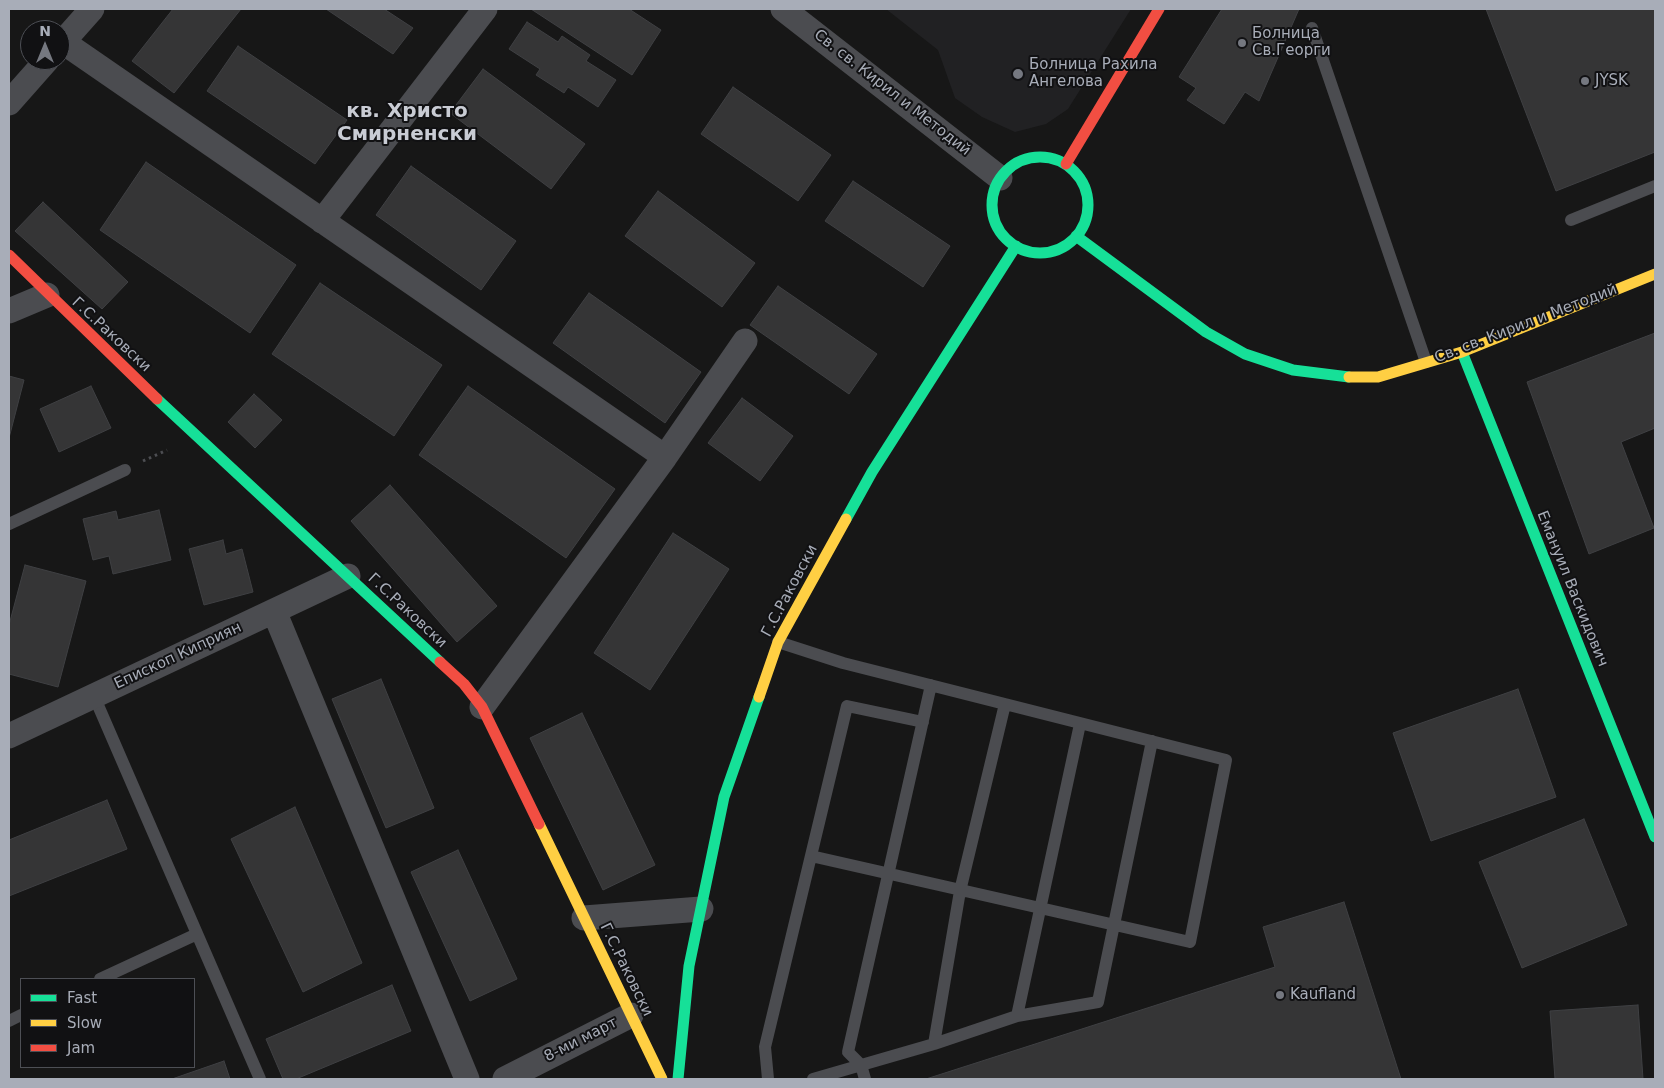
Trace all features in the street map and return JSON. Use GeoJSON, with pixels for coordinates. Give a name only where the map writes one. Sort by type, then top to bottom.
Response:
{"type":"FeatureCollection","features":[{"type":"Feature","properties":{"kind":"main road"},"geometry":{"type":"LineString","coordinates":[[1066,164],[1159,9]]}},
{"type":"Feature","properties":{"kind":"main road"},"geometry":{"type":"LineString","coordinates":[[1044,156],[1066,164],[1072,168],[1082,181],[1088,196],[1088,212],[1083,228],[1059,249],[1043,253],[1027,251],[1016,246],[1002,234],[994,220],[992,204],[994,188],[1000,178],[1014,164],[1028,158],[1044,156]]}},
{"type":"Feature","properties":{"kind":"main road","name":"Св. св. Кирил и Методий"},"geometry":{"type":"LineString","coordinates":[[1076,236],[1206,332],[1245,354],[1293,370],[1336,377],[1378,377],[1462,352],[1655,274]]}},
{"type":"Feature","properties":{"kind":"main road","name":"Г.С.Раковски"},"geometry":{"type":"LineString","coordinates":[[678,1079],[689,966],[724,797],[778,642],[872,472],[1016,246]]}},
{"type":"Feature","properties":{"kind":"main road","name":"Г.С.Раковски"},"geometry":{"type":"LineString","coordinates":[[9,256],[47,295],[196,436],[464,684],[482,707],[662,1079]]}},
{"type":"Feature","properties":{"kind":"main road","name":"Емануил Васкидович"},"geometry":{"type":"LineString","coordinates":[[1462,352],[1655,837]]}},
{"type":"Feature","properties":{"kind":"street"},"geometry":{"type":"LineString","coordinates":[[322,221],[485,9]]}},
{"type":"Feature","properties":{"kind":"street","name":"Св. св. Кирил и Методий"},"geometry":{"type":"LineString","coordinates":[[783,9],[1000,178]]}},
{"type":"Feature","properties":{"kind":"street"},"geometry":{"type":"LineString","coordinates":[[70,29],[82,12]]}},
{"type":"Feature","properties":{"kind":"street"},"geometry":{"type":"LineString","coordinates":[[70,58],[322,221],[666,457]]}},
{"type":"Feature","properties":{"kind":"street"},"geometry":{"type":"LineString","coordinates":[[9,103],[38,70]]}},
{"type":"Feature","properties":{"kind":"street"},"geometry":{"type":"LineString","coordinates":[[9,312],[47,295]]}},
{"type":"Feature","properties":{"kind":"street"},"geometry":{"type":"LineString","coordinates":[[482,707],[666,457],[745,341]]}},
{"type":"Feature","properties":{"kind":"street","name":"Епископ Киприян"},"geometry":{"type":"LineString","coordinates":[[9,736],[348,576]]}},
{"type":"Feature","properties":{"kind":"street"},"geometry":{"type":"LineString","coordinates":[[274,611],[467,1079]]}},
{"type":"Feature","properties":{"kind":"street"},"geometry":{"type":"LineString","coordinates":[[584,918],[701,909]]}},
{"type":"Feature","properties":{"kind":"street","name":"8-ми март"},"geometry":{"type":"LineString","coordinates":[[505,1079],[631,1015]]}},
{"type":"Feature","properties":{"kind":"lane"},"geometry":{"type":"LineString","coordinates":[[1312,28],[1426,362]]}},
{"type":"Feature","properties":{"kind":"lane"},"geometry":{"type":"LineString","coordinates":[[1571,220],[1655,186]]}},
{"type":"Feature","properties":{"kind":"lane"},"geometry":{"type":"LineString","coordinates":[[9,524],[125,470]]}},
{"type":"Feature","properties":{"kind":"lane"},"geometry":{"type":"LineString","coordinates":[[778,642],[843,664],[1226,760],[1190,942],[811,856]]}},
{"type":"Feature","properties":{"kind":"lane"},"geometry":{"type":"LineString","coordinates":[[865,1079],[861,1066],[848,1052],[931,685]]}},
{"type":"Feature","properties":{"kind":"lane"},"geometry":{"type":"LineString","coordinates":[[94,696],[260,1079]]}},
{"type":"Feature","properties":{"kind":"lane"},"geometry":{"type":"LineString","coordinates":[[934,1044],[960,891],[1005,704]]}},
{"type":"Feature","properties":{"kind":"lane"},"geometry":{"type":"LineString","coordinates":[[768,1079],[765,1047],[847,706],[923,722]]}},
{"type":"Feature","properties":{"kind":"lane"},"geometry":{"type":"LineString","coordinates":[[1017,1016],[1080,724]]}},
{"type":"Feature","properties":{"kind":"lane"},"geometry":{"type":"LineString","coordinates":[[813,1079],[934,1044],[1017,1016],[1098,1002],[1152,741]]}},
{"type":"Feature","properties":{"kind":"lane"},"geometry":{"type":"LineString","coordinates":[[102,978],[197,934]]}},
{"type":"Feature","properties":{"kind":"path"},"geometry":{"type":"LineString","coordinates":[[125,470],[196,436]]}},
{"type":"Feature","properties":{"kind":"shaded area","name":"Болница Рахила Ангелова"},"geometry":{"type":"Polygon","coordinates":[[[886,9],[1131,9],[1068,109],[1046,124],[1015,132],[982,117],[955,98],[938,50],[886,9]]]}},
{"type":"Feature","properties":{"kind":"building"},"geometry":{"type":"Polygon","coordinates":[[[173,9],[241,9],[174,93],[132,61],[173,9]]]}},
{"type":"Feature","properties":{"kind":"building"},"geometry":{"type":"Polygon","coordinates":[[[326,9],[384,9],[413,28],[393,54],[326,9]]]}},
{"type":"Feature","properties":{"kind":"building"},"geometry":{"type":"Polygon","coordinates":[[[531,9],[629,9],[661,30],[632,75],[531,9]]]}},
{"type":"Feature","properties":{"kind":"building","name":"Болница Св.Георги"},"geometry":{"type":"Polygon","coordinates":[[[1222,9],[1299,9],[1259,101],[1245,92],[1224,124],[1187,100],[1196,88],[1179,77],[1222,9]]]}},
{"type":"Feature","properties":{"kind":"building","name":"JYSK"},"geometry":{"type":"Polygon","coordinates":[[[1486,9],[1655,9],[1655,152],[1556,191],[1486,9]]]}},
{"type":"Feature","properties":{"kind":"building"},"geometry":{"type":"Polygon","coordinates":[[[527,22],[558,42],[562,36],[590,55],[586,61],[616,80],[598,107],[568,87],[564,93],[536,75],[540,69],[509,49],[527,22]]]}},
{"type":"Feature","properties":{"kind":"building"},"geometry":{"type":"Polygon","coordinates":[[[238,46],[347,120],[315,164],[207,91],[238,46]]]}},
{"type":"Feature","properties":{"kind":"building"},"geometry":{"type":"Polygon","coordinates":[[[483,69],[585,144],[551,189],[450,113],[483,69]]]}},
{"type":"Feature","properties":{"kind":"building"},"geometry":{"type":"Polygon","coordinates":[[[733,87],[831,155],[798,201],[701,134],[733,87]]]}},
{"type":"Feature","properties":{"kind":"building"},"geometry":{"type":"Polygon","coordinates":[[[146,162],[296,265],[250,333],[100,230],[146,162]]]}},
{"type":"Feature","properties":{"kind":"building"},"geometry":{"type":"Polygon","coordinates":[[[411,166],[516,241],[481,290],[376,215],[411,166]]]}},
{"type":"Feature","properties":{"kind":"building"},"geometry":{"type":"Polygon","coordinates":[[[853,181],[950,246],[923,287],[825,221],[853,181]]]}},
{"type":"Feature","properties":{"kind":"building"},"geometry":{"type":"Polygon","coordinates":[[[658,191],[755,263],[722,307],[625,236],[658,191]]]}},
{"type":"Feature","properties":{"kind":"building"},"geometry":{"type":"Polygon","coordinates":[[[43,202],[128,282],[102,309],[15,231],[43,202]]]}},
{"type":"Feature","properties":{"kind":"building"},"geometry":{"type":"Polygon","coordinates":[[[320,283],[442,365],[394,436],[272,354],[320,283]]]}},
{"type":"Feature","properties":{"kind":"building"},"geometry":{"type":"Polygon","coordinates":[[[778,286],[877,354],[849,394],[750,325],[778,286]]]}},
{"type":"Feature","properties":{"kind":"building"},"geometry":{"type":"Polygon","coordinates":[[[589,293],[701,372],[665,423],[553,343],[589,293]]]}},
{"type":"Feature","properties":{"kind":"building"},"geometry":{"type":"Polygon","coordinates":[[[1655,333],[1655,428],[1621,442],[1654,528],[1589,554],[1527,382],[1655,333]]]}},
{"type":"Feature","properties":{"kind":"building"},"geometry":{"type":"Polygon","coordinates":[[[9,376],[24,380],[9,438],[9,376]]]}},
{"type":"Feature","properties":{"kind":"building"},"geometry":{"type":"Polygon","coordinates":[[[91,386],[111,428],[59,452],[40,409],[91,386]]]}},
{"type":"Feature","properties":{"kind":"building"},"geometry":{"type":"Polygon","coordinates":[[[468,386],[615,489],[566,558],[419,455],[468,386]]]}},
{"type":"Feature","properties":{"kind":"building"},"geometry":{"type":"Polygon","coordinates":[[[254,394],[282,420],[255,448],[228,422],[254,394]]]}},
{"type":"Feature","properties":{"kind":"building"},"geometry":{"type":"Polygon","coordinates":[[[742,398],[793,436],[760,481],[708,443],[742,398]]]}},
{"type":"Feature","properties":{"kind":"building"},"geometry":{"type":"Polygon","coordinates":[[[390,485],[497,606],[457,642],[351,521],[390,485]]]}},
{"type":"Feature","properties":{"kind":"building"},"geometry":{"type":"Polygon","coordinates":[[[159,510],[171,560],[113,574],[109,556],[93,560],[83,519],[116,511],[118,520],[159,510]]]}},
{"type":"Feature","properties":{"kind":"building"},"geometry":{"type":"Polygon","coordinates":[[[673,533],[729,569],[650,690],[594,653],[673,533]]]}},
{"type":"Feature","properties":{"kind":"building"},"geometry":{"type":"Polygon","coordinates":[[[223,540],[226,554],[242,549],[253,592],[204,605],[189,549],[223,540]]]}},
{"type":"Feature","properties":{"kind":"building"},"geometry":{"type":"Polygon","coordinates":[[[25,565],[86,581],[58,687],[9,674],[9,625],[25,565]]]}},
{"type":"Feature","properties":{"kind":"building"},"geometry":{"type":"Polygon","coordinates":[[[381,679],[434,808],[386,828],[332,699],[381,679]]]}},
{"type":"Feature","properties":{"kind":"building"},"geometry":{"type":"Polygon","coordinates":[[[1518,689],[1556,797],[1431,841],[1393,733],[1518,689]]]}},
{"type":"Feature","properties":{"kind":"building"},"geometry":{"type":"Polygon","coordinates":[[[582,713],[655,865],[603,890],[530,738],[582,713]]]}},
{"type":"Feature","properties":{"kind":"building"},"geometry":{"type":"Polygon","coordinates":[[[107,800],[127,849],[9,896],[9,840],[107,800]]]}},
{"type":"Feature","properties":{"kind":"building"},"geometry":{"type":"Polygon","coordinates":[[[295,807],[362,963],[303,992],[231,839],[295,807]]]}},
{"type":"Feature","properties":{"kind":"building"},"geometry":{"type":"Polygon","coordinates":[[[1584,819],[1627,925],[1522,968],[1479,862],[1584,819]]]}},
{"type":"Feature","properties":{"kind":"building"},"geometry":{"type":"Polygon","coordinates":[[[458,850],[517,979],[470,1001],[411,872],[458,850]]]}},
{"type":"Feature","properties":{"kind":"building","name":"Kaufland"},"geometry":{"type":"Polygon","coordinates":[[[1344,902],[1401,1079],[926,1079],[1275,967],[1263,927],[1344,902]]]}},
{"type":"Feature","properties":{"kind":"building"},"geometry":{"type":"Polygon","coordinates":[[[392,985],[411,1031],[296,1079],[283,1079],[266,1039],[392,985]]]}},
{"type":"Feature","properties":{"kind":"building"},"geometry":{"type":"Polygon","coordinates":[[[1638,1005],[1643,1079],[1555,1079],[1550,1011],[1638,1005]]]}},
{"type":"Feature","properties":{"kind":"building"},"geometry":{"type":"Polygon","coordinates":[[[224,1061],[230,1079],[172,1079],[224,1061]]]}},
{"type":"Feature","properties":{"kind":"traffic: fast"},"geometry":{"type":"LineString","coordinates":[[1040,157],[1058,161],[1074,171],[1084,187],[1088,205],[1084,223],[1074,239],[1058,249],[1040,253],[1022,249],[1006,239],[996,223],[992,205],[996,187],[1006,171],[1022,161],[1040,157]]}},
{"type":"Feature","properties":{"kind":"traffic: fast"},"geometry":{"type":"LineString","coordinates":[[1076,236],[1206,332],[1245,354],[1293,370],[1349,377]]}},
{"type":"Feature","properties":{"kind":"traffic: fast"},"geometry":{"type":"LineString","coordinates":[[846,519],[872,472],[1016,246]]}},
{"type":"Feature","properties":{"kind":"traffic: fast"},"geometry":{"type":"LineString","coordinates":[[1462,352],[1655,837]]}},
{"type":"Feature","properties":{"kind":"traffic: fast"},"geometry":{"type":"LineString","coordinates":[[157,399],[440,662]]}},
{"type":"Feature","properties":{"kind":"traffic: fast"},"geometry":{"type":"LineString","coordinates":[[678,1079],[689,966],[724,797],[759,697]]}},
{"type":"Feature","properties":{"kind":"traffic: slow"},"geometry":{"type":"LineString","coordinates":[[1349,377],[1378,377],[1462,352],[1655,274]]}},
{"type":"Feature","properties":{"kind":"traffic: slow"},"geometry":{"type":"LineString","coordinates":[[759,697],[778,642],[846,519]]}},
{"type":"Feature","properties":{"kind":"traffic: slow"},"geometry":{"type":"LineString","coordinates":[[539,824],[662,1079]]}},
{"type":"Feature","properties":{"kind":"traffic: jam"},"geometry":{"type":"LineString","coordinates":[[1066,164],[1159,9]]}},
{"type":"Feature","properties":{"kind":"traffic: jam"},"geometry":{"type":"LineString","coordinates":[[9,255],[157,399]]}},
{"type":"Feature","properties":{"kind":"traffic: jam"},"geometry":{"type":"LineString","coordinates":[[440,662],[464,684],[482,707],[539,824]]}},
{"type":"Feature","properties":{"kind":"place","name":"Болница Св.Георги"},"geometry":{"type":"Point","coordinates":[1242,43]}},
{"type":"Feature","properties":{"kind":"place","name":"Болница Рахила Ангелова"},"geometry":{"type":"Point","coordinates":[1018,74]}},
{"type":"Feature","properties":{"kind":"place","name":"JYSK"},"geometry":{"type":"Point","coordinates":[1585,81]}},
{"type":"Feature","properties":{"kind":"place","name":"Kaufland"},"geometry":{"type":"Point","coordinates":[1280,995]}},
{"type":"Feature","properties":{"kind":"district","name":"кв. Христо Смирненски"},"geometry":{"type":"Point","coordinates":[407,124]}}]}
